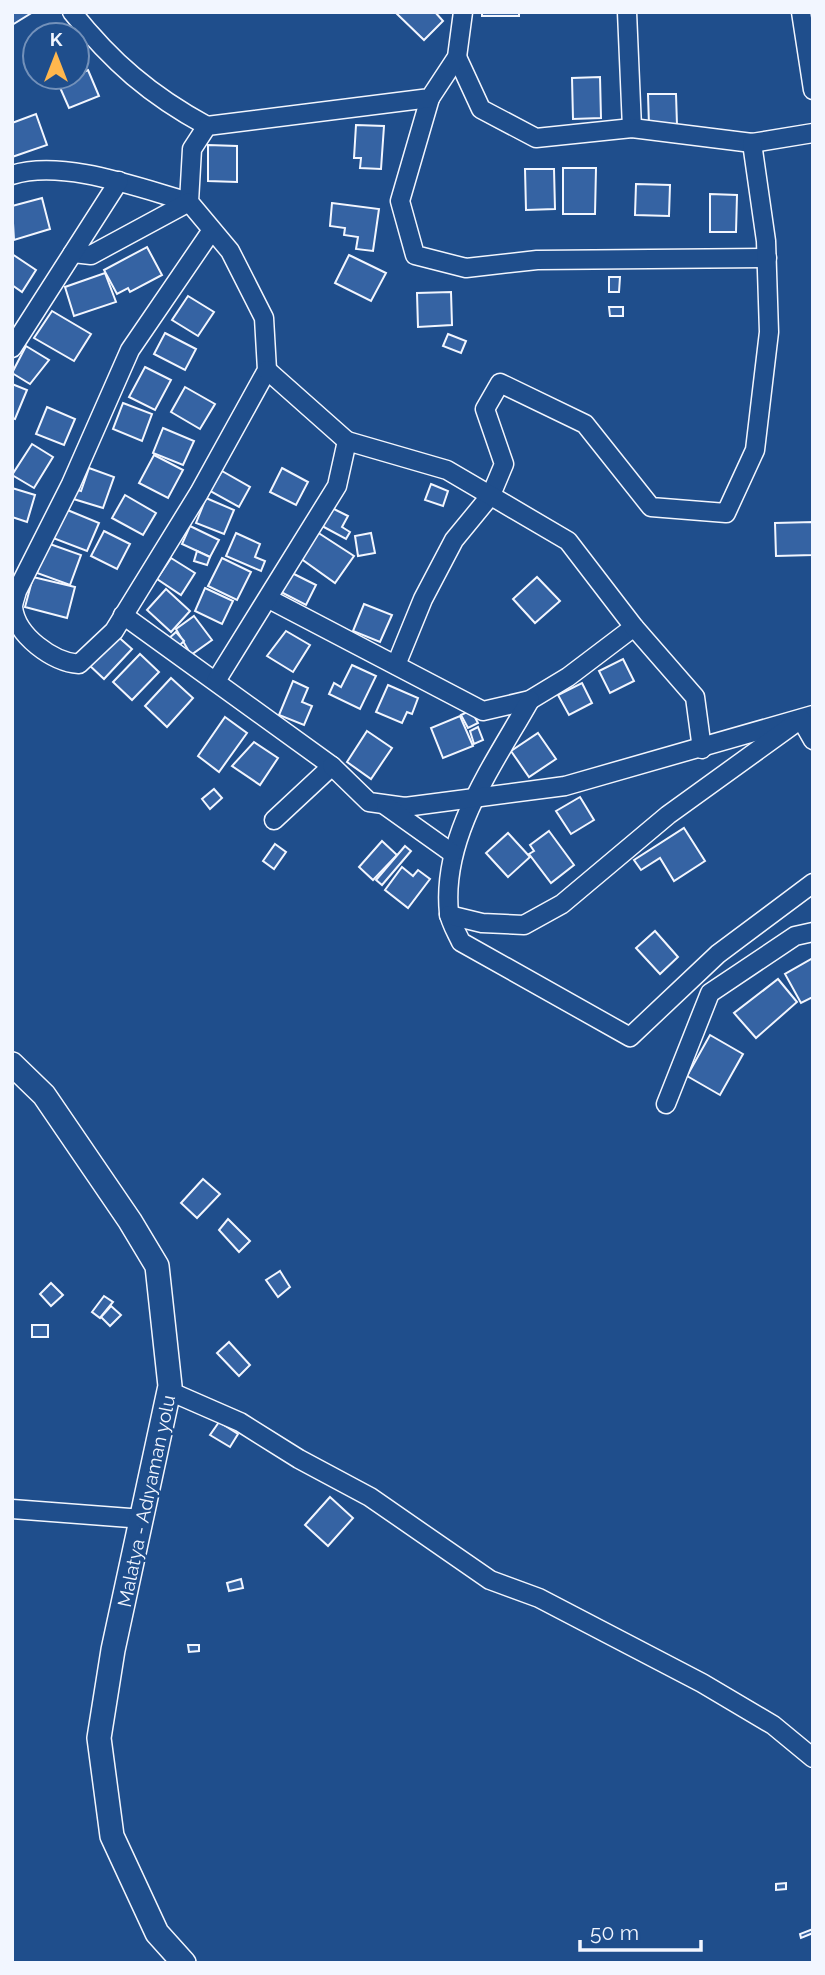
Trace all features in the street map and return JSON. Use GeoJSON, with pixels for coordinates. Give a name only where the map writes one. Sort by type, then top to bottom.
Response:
{"type":"FeatureCollection","features":[{"type":"Feature","properties":{"kind":"main road","name":"Malatya - Adıyaman yolu"},"geometry":{"type":"LineString","coordinates":[[12,1064],[51,1106],[130,1221],[157,1266],[169,1391],[113,1650],[99,1738],[112,1836],[157,1933],[184,1963]]}},
{"type":"Feature","properties":{"kind":"street"},"geometry":{"type":"LineString","coordinates":[[72,12],[105,53],[152,94],[207,127],[349,106],[430,98]]}},
{"type":"Feature","properties":{"kind":"street"},"geometry":{"type":"LineString","coordinates":[[463,12],[457,57],[430,98],[400,201],[415,255],[466,268],[537,261],[767,258]]}},
{"type":"Feature","properties":{"kind":"street"},"geometry":{"type":"LineString","coordinates":[[627,12],[632,128]]}},
{"type":"Feature","properties":{"kind":"street"},"geometry":{"type":"LineString","coordinates":[[801,12],[813,90]]}},
{"type":"Feature","properties":{"kind":"street"},"geometry":{"type":"LineString","coordinates":[[457,57],[481,109],[536,138],[632,128],[752,143],[813,133]]}},
{"type":"Feature","properties":{"kind":"street"},"geometry":{"type":"LineString","coordinates":[[189,202],[192,149],[207,127]]}},
{"type":"Feature","properties":{"kind":"street"},"geometry":{"type":"LineString","coordinates":[[396,665],[423,599],[454,540],[491,495],[504,464],[485,409],[500,383],[585,424],[651,507],[726,513],[755,450],[769,332],[767,258],[752,143]]}},
{"type":"Feature","properties":{"kind":"street"},"geometry":{"type":"LineString","coordinates":[[12,175],[27,170],[101,176],[189,202],[230,250],[264,318],[267,370],[199,493],[114,631],[79,664],[52,657],[27,637],[13,607],[17,591],[71,484],[130,350],[212,230]]}},
{"type":"Feature","properties":{"kind":"street"},"geometry":{"type":"LineString","coordinates":[[12,348],[119,181]]}},
{"type":"Feature","properties":{"kind":"street"},"geometry":{"type":"LineString","coordinates":[[73,253],[91,255],[189,202]]}},
{"type":"Feature","properties":{"kind":"street"},"geometry":{"type":"LineString","coordinates":[[267,370],[346,441],[447,470],[568,541],[634,627],[695,697],[702,749]]}},
{"type":"Feature","properties":{"kind":"street"},"geometry":{"type":"LineString","coordinates":[[216,681],[337,486],[346,441]]}},
{"type":"Feature","properties":{"kind":"street"},"geometry":{"type":"LineString","coordinates":[[268,599],[483,711],[530,700],[614,644],[634,627]]}},
{"type":"Feature","properties":{"kind":"street"},"geometry":{"type":"LineString","coordinates":[[123,615],[332,766],[369,802],[405,807],[565,786],[807,717]]}},
{"type":"Feature","properties":{"kind":"street"},"geometry":{"type":"LineString","coordinates":[[530,700],[476,798],[452,853],[449,915],[461,942],[630,1037],[718,954],[813,883]]}},
{"type":"Feature","properties":{"kind":"street"},"geometry":{"type":"LineString","coordinates":[[807,717],[813,740]]}},
{"type":"Feature","properties":{"kind":"street"},"geometry":{"type":"LineString","coordinates":[[449,915],[482,923],[524,925],[562,904],[668,815],[807,717]]}},
{"type":"Feature","properties":{"kind":"street"},"geometry":{"type":"LineString","coordinates":[[274,820],[332,766]]}},
{"type":"Feature","properties":{"kind":"street"},"geometry":{"type":"LineString","coordinates":[[383,804],[452,853]]}},
{"type":"Feature","properties":{"kind":"street"},"geometry":{"type":"LineString","coordinates":[[666,1104],[710,993],[795,936],[813,932]]}},
{"type":"Feature","properties":{"kind":"street"},"geometry":{"type":"LineString","coordinates":[[169,1391],[240,1422],[299,1459],[370,1497],[489,1580],[540,1598],[702,1683],[774,1725],[813,1758]]}},
{"type":"Feature","properties":{"kind":"street"},"geometry":{"type":"LineString","coordinates":[[12,1509],[143,1519]]}},
{"type":"Feature","properties":{"kind":"building"},"geometry":{"type":"Polygon","coordinates":[[[12,12],[33,12],[12,25],[12,12]]]}},
{"type":"Feature","properties":{"kind":"building"},"geometry":{"type":"Polygon","coordinates":[[[395,12],[435,12],[443,21],[424,40],[395,12]]]}},
{"type":"Feature","properties":{"kind":"building"},"geometry":{"type":"Polygon","coordinates":[[[482,12],[519,12],[519,16],[482,16],[482,12]]]}},
{"type":"Feature","properties":{"kind":"building"},"geometry":{"type":"Polygon","coordinates":[[[91,77],[99,96],[69,108],[62,91],[91,91],[91,77]]]}},
{"type":"Feature","properties":{"kind":"building"},"geometry":{"type":"Polygon","coordinates":[[[600,77],[601,118],[573,119],[572,78],[600,77]]]}},
{"type":"Feature","properties":{"kind":"building"},"geometry":{"type":"Polygon","coordinates":[[[648,94],[676,94],[677,125],[649,126],[648,94]]]}},
{"type":"Feature","properties":{"kind":"building"},"geometry":{"type":"Polygon","coordinates":[[[36,114],[47,145],[12,157],[12,123],[36,114]]]}},
{"type":"Feature","properties":{"kind":"building"},"geometry":{"type":"Polygon","coordinates":[[[356,125],[384,126],[381,169],[360,168],[361,158],[354,158],[356,125]]]}},
{"type":"Feature","properties":{"kind":"building"},"geometry":{"type":"Polygon","coordinates":[[[208,145],[237,146],[237,182],[208,181],[208,145]]]}},
{"type":"Feature","properties":{"kind":"building"},"geometry":{"type":"Polygon","coordinates":[[[563,168],[596,168],[595,214],[563,214],[563,168]]]}},
{"type":"Feature","properties":{"kind":"building"},"geometry":{"type":"Polygon","coordinates":[[[525,169],[554,169],[555,209],[526,210],[525,169]]]}},
{"type":"Feature","properties":{"kind":"building"},"geometry":{"type":"Polygon","coordinates":[[[636,184],[670,185],[669,216],[635,215],[636,184]]]}},
{"type":"Feature","properties":{"kind":"building"},"geometry":{"type":"Polygon","coordinates":[[[710,194],[737,195],[736,232],[710,232],[710,194]]]}},
{"type":"Feature","properties":{"kind":"building"},"geometry":{"type":"Polygon","coordinates":[[[42,198],[50,229],[14,240],[12,206],[42,198]]]}},
{"type":"Feature","properties":{"kind":"building"},"geometry":{"type":"Polygon","coordinates":[[[332,203],[379,209],[373,251],[356,249],[358,237],[344,235],[345,228],[330,226],[332,203]]]}},
{"type":"Feature","properties":{"kind":"building"},"geometry":{"type":"Polygon","coordinates":[[[147,247],[162,275],[130,292],[128,288],[117,294],[104,270],[147,247]]]}},
{"type":"Feature","properties":{"kind":"building"},"geometry":{"type":"Polygon","coordinates":[[[12,254],[36,270],[22,292],[12,285],[12,254]]]}},
{"type":"Feature","properties":{"kind":"building"},"geometry":{"type":"Polygon","coordinates":[[[349,255],[386,273],[371,301],[335,283],[349,255]]]}},
{"type":"Feature","properties":{"kind":"building"},"geometry":{"type":"Polygon","coordinates":[[[105,273],[116,302],[74,316],[65,287],[105,273]]]}},
{"type":"Feature","properties":{"kind":"building"},"geometry":{"type":"Polygon","coordinates":[[[609,277],[620,277],[619,292],[609,292],[609,277]]]}},
{"type":"Feature","properties":{"kind":"building"},"geometry":{"type":"Polygon","coordinates":[[[451,292],[452,325],[418,327],[417,293],[451,292]]]}},
{"type":"Feature","properties":{"kind":"building"},"geometry":{"type":"Polygon","coordinates":[[[188,296],[214,312],[198,336],[172,320],[188,296]]]}},
{"type":"Feature","properties":{"kind":"building"},"geometry":{"type":"Polygon","coordinates":[[[609,307],[623,307],[623,316],[610,316],[609,307]]]}},
{"type":"Feature","properties":{"kind":"building"},"geometry":{"type":"Polygon","coordinates":[[[52,311],[91,334],[74,361],[34,338],[52,311]]]}},
{"type":"Feature","properties":{"kind":"building"},"geometry":{"type":"Polygon","coordinates":[[[165,333],[196,349],[185,370],[154,354],[165,333]]]}},
{"type":"Feature","properties":{"kind":"building"},"geometry":{"type":"Polygon","coordinates":[[[448,334],[466,341],[461,353],[443,346],[448,334]]]}},
{"type":"Feature","properties":{"kind":"building"},"geometry":{"type":"Polygon","coordinates":[[[26,346],[49,360],[30,384],[12,373],[26,346]]]}},
{"type":"Feature","properties":{"kind":"building"},"geometry":{"type":"Polygon","coordinates":[[[145,367],[171,380],[155,410],[129,397],[145,367]]]}},
{"type":"Feature","properties":{"kind":"building"},"geometry":{"type":"Polygon","coordinates":[[[12,384],[27,390],[15,419],[12,418],[12,384]]]}},
{"type":"Feature","properties":{"kind":"building"},"geometry":{"type":"Polygon","coordinates":[[[185,387],[215,404],[200,429],[171,412],[185,387]]]}},
{"type":"Feature","properties":{"kind":"building"},"geometry":{"type":"Polygon","coordinates":[[[123,403],[152,414],[142,441],[113,429],[123,403]]]}},
{"type":"Feature","properties":{"kind":"building"},"geometry":{"type":"Polygon","coordinates":[[[47,407],[75,419],[64,445],[36,434],[47,407]]]}},
{"type":"Feature","properties":{"kind":"building"},"geometry":{"type":"Polygon","coordinates":[[[163,428],[194,441],[183,465],[153,453],[163,428]]]}},
{"type":"Feature","properties":{"kind":"building"},"geometry":{"type":"Polygon","coordinates":[[[32,444],[53,457],[34,488],[12,475],[32,444]]]}},
{"type":"Feature","properties":{"kind":"building"},"geometry":{"type":"Polygon","coordinates":[[[154,455],[183,470],[168,498],[139,483],[154,455]]]}},
{"type":"Feature","properties":{"kind":"building"},"geometry":{"type":"Polygon","coordinates":[[[89,468],[114,477],[103,508],[67,497],[71,488],[81,491],[89,468]]]}},
{"type":"Feature","properties":{"kind":"building"},"geometry":{"type":"Polygon","coordinates":[[[282,468],[308,482],[296,505],[270,492],[282,468]]]}},
{"type":"Feature","properties":{"kind":"building"},"geometry":{"type":"Polygon","coordinates":[[[222,471],[250,487],[239,507],[210,491],[222,471]]]}},
{"type":"Feature","properties":{"kind":"building"},"geometry":{"type":"Polygon","coordinates":[[[431,484],[448,491],[443,506],[425,500],[431,484]]]}},
{"type":"Feature","properties":{"kind":"building"},"geometry":{"type":"Polygon","coordinates":[[[12,488],[35,495],[27,522],[12,517],[12,488]]]}},
{"type":"Feature","properties":{"kind":"building"},"geometry":{"type":"Polygon","coordinates":[[[125,495],[156,513],[143,535],[112,518],[125,495]]]}},
{"type":"Feature","properties":{"kind":"building"},"geometry":{"type":"Polygon","coordinates":[[[206,498],[234,510],[224,534],[196,523],[206,498]]]}},
{"type":"Feature","properties":{"kind":"building"},"geometry":{"type":"Polygon","coordinates":[[[332,508],[348,516],[342,527],[350,532],[346,539],[322,526],[332,508]]]}},
{"type":"Feature","properties":{"kind":"building"},"geometry":{"type":"Polygon","coordinates":[[[65,509],[99,523],[87,551],[53,538],[65,509]]]}},
{"type":"Feature","properties":{"kind":"building"},"geometry":{"type":"Polygon","coordinates":[[[813,522],[813,555],[776,556],[775,523],[813,522]]]}},
{"type":"Feature","properties":{"kind":"building"},"geometry":{"type":"Polygon","coordinates":[[[190,526],[219,540],[210,557],[182,544],[190,526]]]}},
{"type":"Feature","properties":{"kind":"building"},"geometry":{"type":"Polygon","coordinates":[[[104,531],[130,544],[117,569],[91,556],[104,531]]]}},
{"type":"Feature","properties":{"kind":"building"},"geometry":{"type":"Polygon","coordinates":[[[317,532],[354,556],[335,583],[300,558],[317,532]]]}},
{"type":"Feature","properties":{"kind":"building"},"geometry":{"type":"Polygon","coordinates":[[[236,533],[260,544],[255,557],[265,561],[261,571],[226,556],[236,533]]]}},
{"type":"Feature","properties":{"kind":"building"},"geometry":{"type":"Polygon","coordinates":[[[371,533],[375,553],[358,556],[355,536],[371,533]]]}},
{"type":"Feature","properties":{"kind":"building"},"geometry":{"type":"Polygon","coordinates":[[[47,543],[81,555],[70,585],[37,573],[47,543]]]}},
{"type":"Feature","properties":{"kind":"building"},"geometry":{"type":"Polygon","coordinates":[[[197,551],[210,557],[207,565],[194,561],[197,551]]]}},
{"type":"Feature","properties":{"kind":"building"},"geometry":{"type":"Polygon","coordinates":[[[171,558],[195,573],[181,595],[157,579],[171,558]]]}},
{"type":"Feature","properties":{"kind":"building"},"geometry":{"type":"Polygon","coordinates":[[[222,558],[251,572],[237,600],[208,586],[222,558]]]}},
{"type":"Feature","properties":{"kind":"building"},"geometry":{"type":"Polygon","coordinates":[[[292,573],[316,585],[306,605],[281,592],[292,573]]]}},
{"type":"Feature","properties":{"kind":"building"},"geometry":{"type":"Polygon","coordinates":[[[33,577],[75,587],[67,618],[25,607],[33,577]]]}},
{"type":"Feature","properties":{"kind":"building"},"geometry":{"type":"Polygon","coordinates":[[[537,577],[560,601],[535,623],[513,599],[537,577]]]}},
{"type":"Feature","properties":{"kind":"building"},"geometry":{"type":"Polygon","coordinates":[[[205,588],[233,601],[222,624],[195,611],[205,588]]]}},
{"type":"Feature","properties":{"kind":"building"},"geometry":{"type":"Polygon","coordinates":[[[166,589],[190,611],[171,632],[147,610],[166,589]]]}},
{"type":"Feature","properties":{"kind":"building"},"geometry":{"type":"Polygon","coordinates":[[[364,604],[392,615],[380,642],[353,631],[364,604]]]}},
{"type":"Feature","properties":{"kind":"building"},"geometry":{"type":"Polygon","coordinates":[[[194,616],[212,640],[191,655],[176,629],[194,616]]]}},
{"type":"Feature","properties":{"kind":"building"},"geometry":{"type":"Polygon","coordinates":[[[286,631],[310,645],[293,672],[267,656],[286,631]]]}},
{"type":"Feature","properties":{"kind":"building"},"geometry":{"type":"Polygon","coordinates":[[[176,632],[184,641],[176,649],[167,640],[176,632]]]}},
{"type":"Feature","properties":{"kind":"building"},"geometry":{"type":"Polygon","coordinates":[[[115,634],[132,649],[104,679],[88,664],[115,634]]]}},
{"type":"Feature","properties":{"kind":"building"},"geometry":{"type":"Polygon","coordinates":[[[140,654],[159,672],[132,700],[113,682],[140,654]]]}},
{"type":"Feature","properties":{"kind":"building"},"geometry":{"type":"Polygon","coordinates":[[[623,659],[634,681],[610,693],[599,671],[623,659]]]}},
{"type":"Feature","properties":{"kind":"building"},"geometry":{"type":"Polygon","coordinates":[[[352,665],[376,676],[360,709],[329,694],[334,683],[341,687],[352,665]]]}},
{"type":"Feature","properties":{"kind":"building"},"geometry":{"type":"Polygon","coordinates":[[[171,678],[193,698],[167,727],[145,706],[171,678]]]}},
{"type":"Feature","properties":{"kind":"building"},"geometry":{"type":"Polygon","coordinates":[[[293,681],[308,688],[302,702],[312,706],[304,725],[279,715],[293,681]]]}},
{"type":"Feature","properties":{"kind":"building"},"geometry":{"type":"Polygon","coordinates":[[[582,683],[592,703],[569,715],[558,695],[582,683]]]}},
{"type":"Feature","properties":{"kind":"building"},"geometry":{"type":"Polygon","coordinates":[[[388,685],[418,698],[412,714],[407,712],[402,723],[376,712],[388,685]]]}},
{"type":"Feature","properties":{"kind":"building"},"geometry":{"type":"Polygon","coordinates":[[[471,710],[478,723],[468,728],[461,715],[471,710]]]}},
{"type":"Feature","properties":{"kind":"building"},"geometry":{"type":"Polygon","coordinates":[[[460,716],[473,746],[443,758],[431,728],[460,716]]]}},
{"type":"Feature","properties":{"kind":"building"},"geometry":{"type":"Polygon","coordinates":[[[225,717],[247,733],[219,772],[198,756],[225,717]]]}},
{"type":"Feature","properties":{"kind":"building"},"geometry":{"type":"Polygon","coordinates":[[[478,727],[483,740],[474,744],[470,731],[478,727]]]}},
{"type":"Feature","properties":{"kind":"building"},"geometry":{"type":"Polygon","coordinates":[[[367,731],[392,748],[371,779],[347,762],[367,731]]]}},
{"type":"Feature","properties":{"kind":"building"},"geometry":{"type":"Polygon","coordinates":[[[538,733],[556,759],[529,777],[511,751],[538,733]]]}},
{"type":"Feature","properties":{"kind":"building"},"geometry":{"type":"Polygon","coordinates":[[[254,742],[278,758],[260,785],[232,766],[254,742]]]}},
{"type":"Feature","properties":{"kind":"building"},"geometry":{"type":"Polygon","coordinates":[[[214,789],[222,798],[210,809],[202,799],[214,789]]]}},
{"type":"Feature","properties":{"kind":"building"},"geometry":{"type":"Polygon","coordinates":[[[580,797],[594,820],[571,834],[556,811],[580,797]]]}},
{"type":"Feature","properties":{"kind":"building"},"geometry":{"type":"Polygon","coordinates":[[[684,828],[705,861],[674,881],[660,858],[641,870],[634,860],[684,828]]]}},
{"type":"Feature","properties":{"kind":"building"},"geometry":{"type":"Polygon","coordinates":[[[549,831],[574,865],[551,883],[529,854],[534,851],[530,845],[549,831]]]}},
{"type":"Feature","properties":{"kind":"building"},"geometry":{"type":"Polygon","coordinates":[[[508,833],[530,857],[508,877],[486,853],[508,833]]]}},
{"type":"Feature","properties":{"kind":"building"},"geometry":{"type":"Polygon","coordinates":[[[382,841],[397,855],[373,880],[359,867],[382,841]]]}},
{"type":"Feature","properties":{"kind":"building"},"geometry":{"type":"Polygon","coordinates":[[[275,844],[286,852],[274,869],[263,861],[275,844]]]}},
{"type":"Feature","properties":{"kind":"building"},"geometry":{"type":"Polygon","coordinates":[[[405,846],[411,851],[382,885],[376,880],[405,846]]]}},
{"type":"Feature","properties":{"kind":"building"},"geometry":{"type":"Polygon","coordinates":[[[402,867],[413,876],[418,870],[430,879],[408,908],[385,890],[402,867]]]}},
{"type":"Feature","properties":{"kind":"building"},"geometry":{"type":"Polygon","coordinates":[[[655,931],[678,957],[660,974],[636,948],[655,931]]]}},
{"type":"Feature","properties":{"kind":"building"},"geometry":{"type":"Polygon","coordinates":[[[813,958],[813,997],[801,1003],[785,974],[813,958]]]}},
{"type":"Feature","properties":{"kind":"building"},"geometry":{"type":"Polygon","coordinates":[[[778,979],[797,1002],[756,1038],[734,1013],[778,979]]]}},
{"type":"Feature","properties":{"kind":"building"},"geometry":{"type":"Polygon","coordinates":[[[710,1035],[743,1054],[720,1095],[687,1076],[710,1035]]]}},
{"type":"Feature","properties":{"kind":"building"},"geometry":{"type":"Polygon","coordinates":[[[203,1179],[220,1194],[197,1218],[181,1203],[203,1179]]]}},
{"type":"Feature","properties":{"kind":"building"},"geometry":{"type":"Polygon","coordinates":[[[228,1219],[250,1241],[239,1252],[219,1230],[228,1219]]]}},
{"type":"Feature","properties":{"kind":"building"},"geometry":{"type":"Polygon","coordinates":[[[280,1271],[290,1287],[278,1297],[266,1280],[280,1271]]]}},
{"type":"Feature","properties":{"kind":"building"},"geometry":{"type":"Polygon","coordinates":[[[51,1283],[63,1295],[51,1306],[40,1294],[51,1283]]]}},
{"type":"Feature","properties":{"kind":"building"},"geometry":{"type":"Polygon","coordinates":[[[104,1296],[113,1302],[100,1318],[92,1312],[104,1296]]]}},
{"type":"Feature","properties":{"kind":"building"},"geometry":{"type":"Polygon","coordinates":[[[111,1306],[121,1315],[110,1326],[101,1317],[111,1306]]]}},
{"type":"Feature","properties":{"kind":"building"},"geometry":{"type":"Polygon","coordinates":[[[32,1325],[48,1325],[48,1337],[32,1337],[32,1325]]]}},
{"type":"Feature","properties":{"kind":"building"},"geometry":{"type":"Polygon","coordinates":[[[229,1342],[250,1365],[239,1376],[217,1353],[229,1342]]]}},
{"type":"Feature","properties":{"kind":"building"},"geometry":{"type":"Polygon","coordinates":[[[219,1422],[238,1434],[230,1447],[210,1435],[219,1422]]]}},
{"type":"Feature","properties":{"kind":"building"},"geometry":{"type":"Polygon","coordinates":[[[330,1497],[353,1518],[328,1546],[305,1525],[330,1497]]]}},
{"type":"Feature","properties":{"kind":"building"},"geometry":{"type":"Polygon","coordinates":[[[241,1579],[243,1588],[229,1591],[227,1583],[241,1579]]]}},
{"type":"Feature","properties":{"kind":"building"},"geometry":{"type":"Polygon","coordinates":[[[188,1645],[199,1645],[199,1651],[189,1652],[188,1645]]]}},
{"type":"Feature","properties":{"kind":"building"},"geometry":{"type":"Polygon","coordinates":[[[786,1883],[786,1889],[776,1890],[776,1884],[786,1883]]]}},
{"type":"Feature","properties":{"kind":"building"},"geometry":{"type":"Polygon","coordinates":[[[813,1929],[813,1933],[801,1938],[800,1934],[813,1929]]]}}]}
